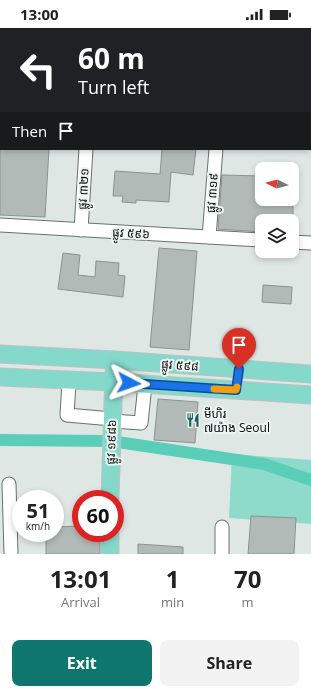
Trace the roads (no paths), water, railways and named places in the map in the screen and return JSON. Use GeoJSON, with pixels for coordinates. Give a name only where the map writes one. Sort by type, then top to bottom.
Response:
{"type":"FeatureCollection","features":[{"type":"Feature","properties":{"kind":"main road","name":"ផ្លូវ ៥៩៨"},"geometry":{"type":"LineString","coordinates":[[0,354],[114,360],[311,374]]}},
{"type":"Feature","properties":{"kind":"main road","name":"ផ្លូវ ១៩៨៦"},"geometry":{"type":"LineString","coordinates":[[110,490],[114,360]]}},
{"type":"Feature","properties":{"kind":"main road"},"geometry":{"type":"LineString","coordinates":[[236,390],[239,369]]}},
{"type":"Feature","properties":{"kind":"main road","name":"ផ្លូវ ៥៩៨"},"geometry":{"type":"LineString","coordinates":[[0,377],[69,382],[113,382],[311,395]]}},
{"type":"Feature","properties":{"kind":"main road"},"geometry":{"type":"LineString","coordinates":[[110,542],[110,554]]}},
{"type":"Feature","properties":{"kind":"street","name":"ផ្លូវ ៣២១"},"geometry":{"type":"LineString","coordinates":[[81,230],[86,150]]}},
{"type":"Feature","properties":{"kind":"street","name":"ផ្លូវ ៣១៩"},"geometry":{"type":"LineString","coordinates":[[209,237],[216,150]]}},
{"type":"Feature","properties":{"kind":"street","name":"ផ្លូវ ៥៩៦"},"geometry":{"type":"LineString","coordinates":[[0,225],[255,240]]}},
{"type":"Feature","properties":{"kind":"street"},"geometry":{"type":"LineString","coordinates":[[299,242],[311,243]]}},
{"type":"Feature","properties":{"kind":"street"},"geometry":{"type":"LineString","coordinates":[[69,382],[67,415],[111,423],[141,423],[145,384]]}},
{"type":"Feature","properties":{"kind":"street"},"geometry":{"type":"LineString","coordinates":[[10,484],[11,554]]}},
{"type":"Feature","properties":{"kind":"street"},"geometry":{"type":"LineString","coordinates":[[222,527],[222,554]]}},
{"type":"Feature","properties":{"kind":"waterway"},"geometry":{"type":"LineString","coordinates":[[0,440],[111,441],[264,464],[311,480]]}},
{"type":"Feature","properties":{"kind":"place","name":"មីហិរ ៧យ៉ាង Seoul"},"geometry":{"type":"Point","coordinates":[193,420]}}]}
